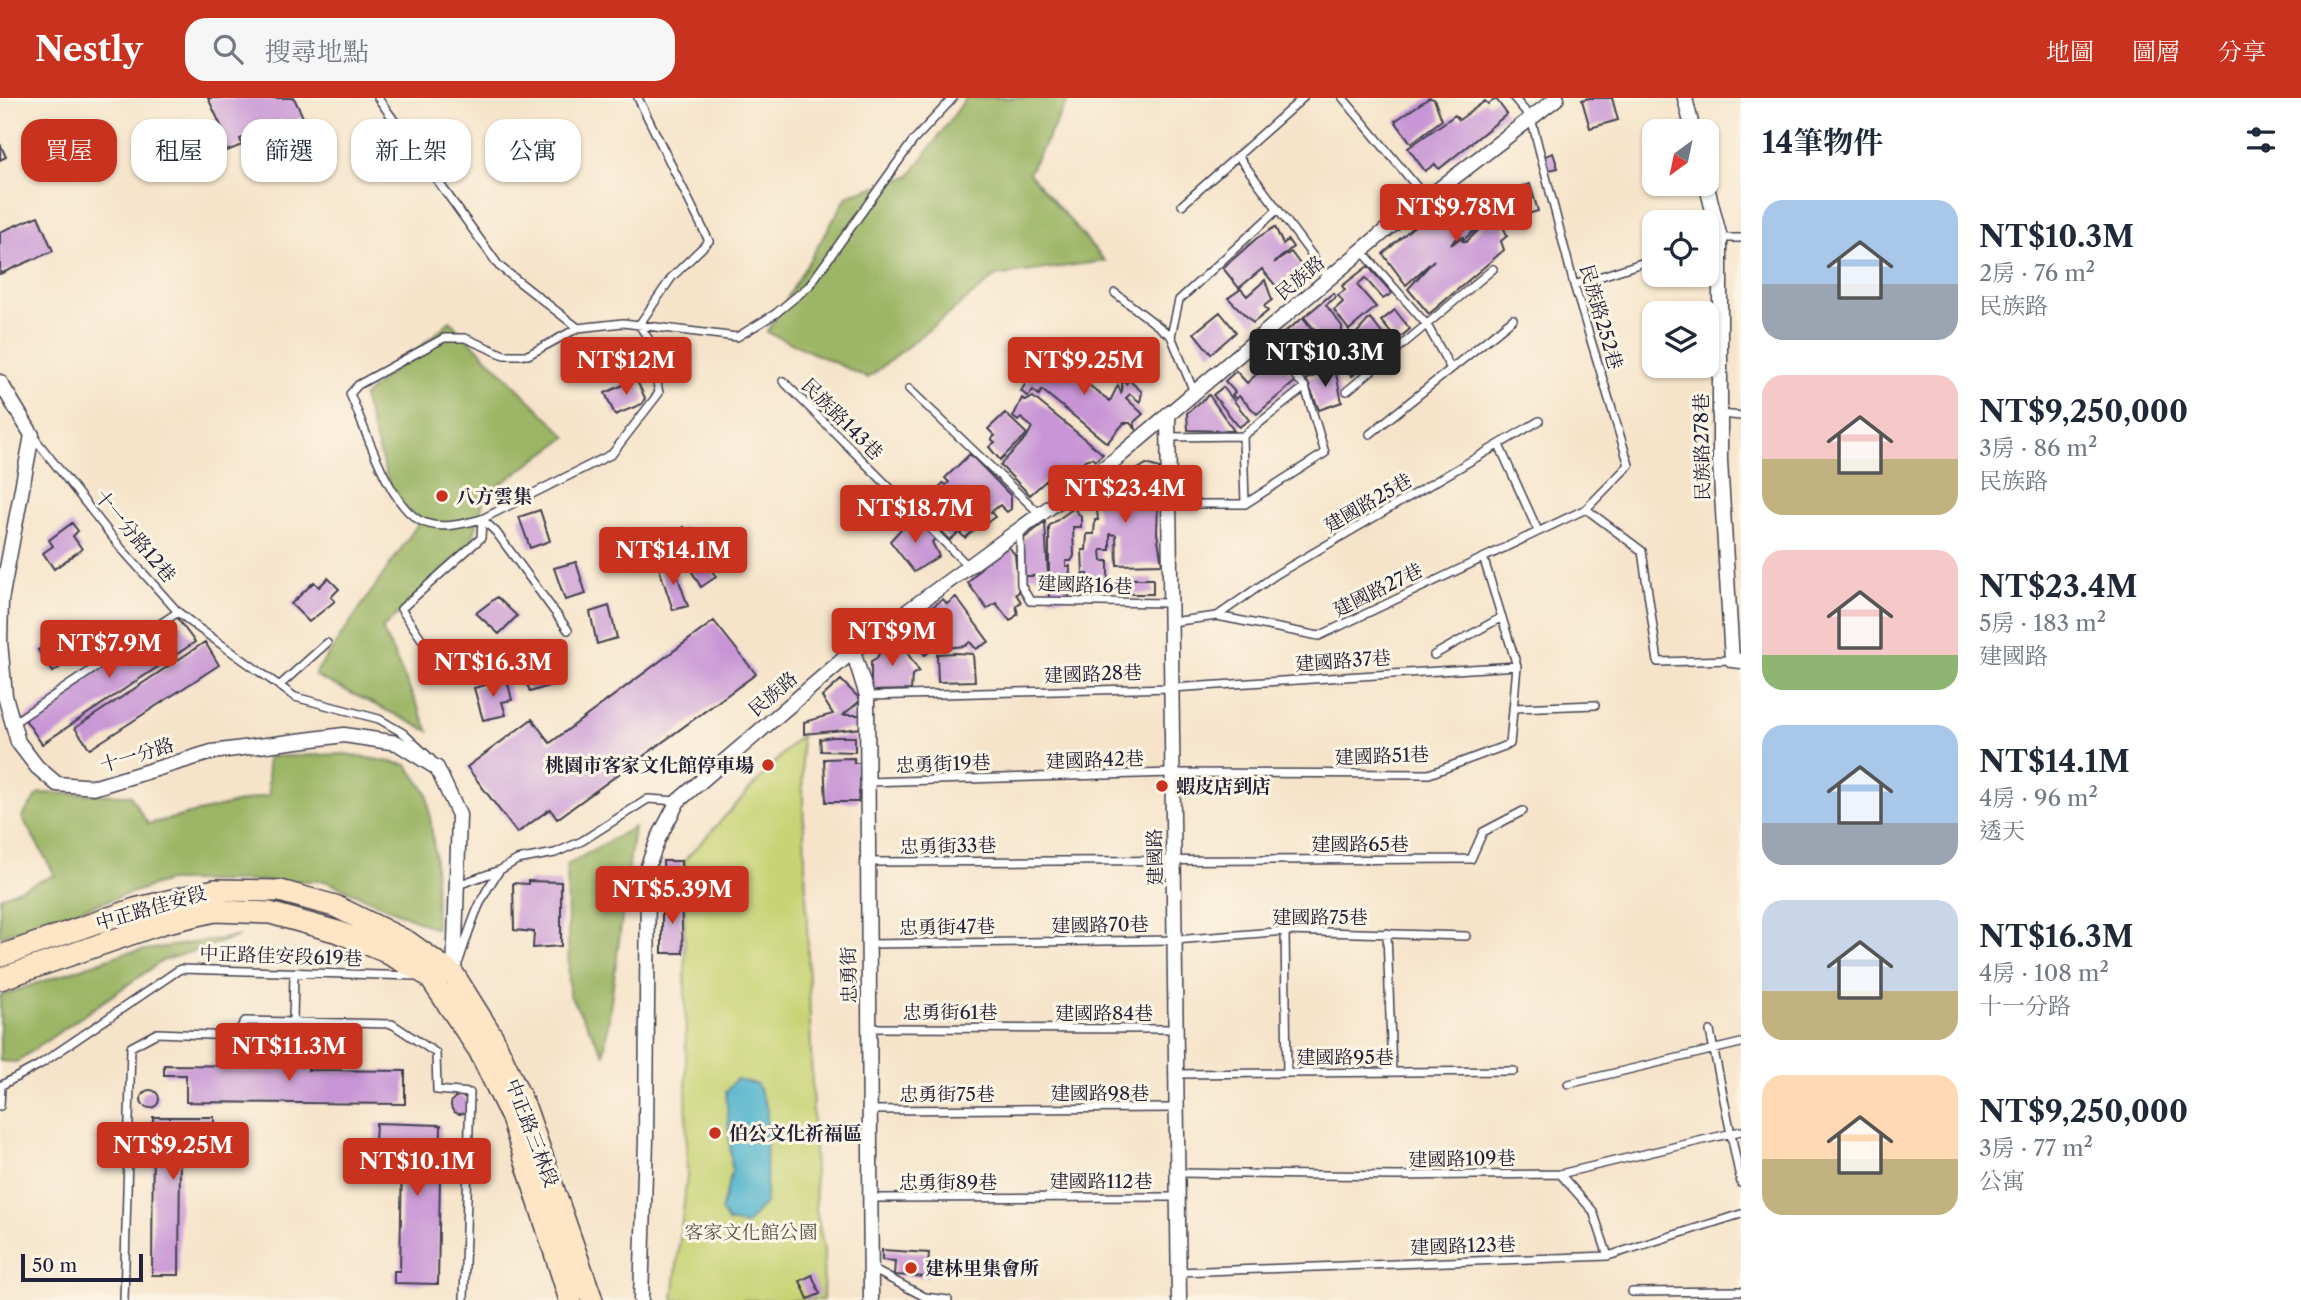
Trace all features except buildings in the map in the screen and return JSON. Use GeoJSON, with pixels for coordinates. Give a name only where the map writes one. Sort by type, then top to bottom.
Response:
{"type":"FeatureCollection","features":[{"type":"Feature","properties":{"kind":"main road","name":"中正路佳安段"},"geometry":{"type":"LineString","coordinates":[[0,956],[135,909],[215,890],[280,891],[335,906],[408,942],[454,975]]}},
{"type":"Feature","properties":{"kind":"main road","name":"中正路佳安段"},"geometry":{"type":"LineString","coordinates":[[0,979],[163,923],[215,911],[270,913],[338,932],[384,951],[429,976]]}},
{"type":"Feature","properties":{"kind":"main road","name":"中正路三林段"},"geometry":{"type":"LineString","coordinates":[[454,975],[492,1036],[526,1110],[592,1300]]}},
{"type":"Feature","properties":{"kind":"main road","name":"中正路三林段"},"geometry":{"type":"LineString","coordinates":[[429,976],[479,1050],[512,1118],[570,1300]]}},
{"type":"Feature","properties":{"kind":"street","name":"民族路"},"geometry":{"type":"LineString","coordinates":[[640,1300],[646,1140],[645,904],[648,866],[658,839],[678,801],[853,651],[1116,459],[1362,251],[1557,98]]}},
{"type":"Feature","properties":{"kind":"street"},"geometry":{"type":"LineString","coordinates":[[1685,98],[1690,119]]}},
{"type":"Feature","properties":{"kind":"street","name":"民族路278巷"},"geometry":{"type":"LineString","coordinates":[[1715,287],[1720,461],[1737,661]]}},
{"type":"Feature","properties":{"kind":"street"},"geometry":{"type":"LineString","coordinates":[[0,383],[32,435]]}},
{"type":"Feature","properties":{"kind":"street","name":"建國路"},"geometry":{"type":"LineString","coordinates":[[1168,414],[1179,1300]]}},
{"type":"Feature","properties":{"kind":"street","name":"十一分路"},"geometry":{"type":"LineString","coordinates":[[32,435],[0,614],[5,696],[18,742],[37,767],[58,784],[96,787],[212,752],[344,735],[397,743],[437,768]]}},
{"type":"Feature","properties":{"kind":"street","name":"忠勇街"},"geometry":{"type":"LineString","coordinates":[[853,651],[867,696],[871,1300]]}},
{"type":"Feature","properties":{"kind":"street"},"geometry":{"type":"LineString","coordinates":[[437,768],[459,815],[454,975]]}},
{"type":"Feature","properties":{"kind":"lane"},"geometry":{"type":"LineString","coordinates":[[378,98],[499,266],[578,328]]}},
{"type":"Feature","properties":{"kind":"lane"},"geometry":{"type":"LineString","coordinates":[[638,98],[709,241],[672,277],[639,325]]}},
{"type":"Feature","properties":{"kind":"lane"},"geometry":{"type":"LineString","coordinates":[[639,325],[648,338],[659,393],[612,454],[482,519],[458,525],[434,525],[419,520],[399,502],[350,394],[358,385],[444,338],[465,338],[504,355],[528,355],[578,328],[623,323],[639,325],[737,338],[775,314],[809,286],[913,141],[953,98]]}},
{"type":"Feature","properties":{"kind":"lane"},"geometry":{"type":"LineString","coordinates":[[1182,205],[1303,98]]}},
{"type":"Feature","properties":{"kind":"lane"},"geometry":{"type":"LineString","coordinates":[[1343,98],[1426,199]]}},
{"type":"Feature","properties":{"kind":"lane"},"geometry":{"type":"LineString","coordinates":[[1514,98],[1531,118]]}},
{"type":"Feature","properties":{"kind":"lane","name":"民族路252巷"},"geometry":{"type":"LineString","coordinates":[[1531,118],[1574,285],[1629,466],[1586,509]]}},
{"type":"Feature","properties":{"kind":"lane"},"geometry":{"type":"LineString","coordinates":[[1238,156],[1329,279]]}},
{"type":"Feature","properties":{"kind":"lane"},"geometry":{"type":"LineString","coordinates":[[1171,336],[1179,300],[1278,209]]}},
{"type":"Feature","properties":{"kind":"lane"},"geometry":{"type":"LineString","coordinates":[[1719,240],[1741,238]]}},
{"type":"Feature","properties":{"kind":"lane"},"geometry":{"type":"LineString","coordinates":[[1362,251],[1427,324],[1451,369]]}},
{"type":"Feature","properties":{"kind":"lane"},"geometry":{"type":"LineString","coordinates":[[1574,285],[1642,263]]}},
{"type":"Feature","properties":{"kind":"lane"},"geometry":{"type":"LineString","coordinates":[[1347,391],[1493,269]]}},
{"type":"Feature","properties":{"kind":"lane"},"geometry":{"type":"LineString","coordinates":[[1115,293],[1171,336],[1194,393]]}},
{"type":"Feature","properties":{"kind":"lane"},"geometry":{"type":"LineString","coordinates":[[1370,434],[1513,319]]}},
{"type":"Feature","properties":{"kind":"lane"},"geometry":{"type":"LineString","coordinates":[[1170,504],[1245,503],[1325,453],[1305,387],[1261,336]]}},
{"type":"Feature","properties":{"kind":"lane","name":"民族路143巷"},"geometry":{"type":"LineString","coordinates":[[783,381],[970,567]]}},
{"type":"Feature","properties":{"kind":"lane"},"geometry":{"type":"LineString","coordinates":[[1169,437],[1242,436],[1305,387]]}},
{"type":"Feature","properties":{"kind":"lane"},"geometry":{"type":"LineString","coordinates":[[909,389],[1040,514]]}},
{"type":"Feature","properties":{"kind":"lane"},"geometry":{"type":"LineString","coordinates":[[1720,414],[1741,416]]}},
{"type":"Feature","properties":{"kind":"lane","name":"建國路25巷"},"geometry":{"type":"LineString","coordinates":[[1217,616],[1277,574],[1539,421]]}},
{"type":"Feature","properties":{"kind":"lane","name":"十一分路12巷"},"geometry":{"type":"LineString","coordinates":[[32,435],[121,548],[178,612],[295,697],[379,719],[423,749],[437,768]]}},
{"type":"Feature","properties":{"kind":"lane"},"geometry":{"type":"LineString","coordinates":[[1242,436],[1245,503]]}},
{"type":"Feature","properties":{"kind":"lane"},"geometry":{"type":"LineString","coordinates":[[1499,445],[1538,531]]}},
{"type":"Feature","properties":{"kind":"lane"},"geometry":{"type":"LineString","coordinates":[[1586,509],[1642,551],[1658,662],[1737,661]]}},
{"type":"Feature","properties":{"kind":"lane","name":"建國路27巷"},"geometry":{"type":"LineString","coordinates":[[1171,622],[1217,616],[1319,636],[1472,561],[1484,561],[1538,531],[1586,509]]}},
{"type":"Feature","properties":{"kind":"lane"},"geometry":{"type":"LineString","coordinates":[[482,519],[496,532],[568,630]]}},
{"type":"Feature","properties":{"kind":"lane"},"geometry":{"type":"LineString","coordinates":[[447,676],[401,609],[481,538],[482,519]]}},
{"type":"Feature","properties":{"kind":"lane","name":"建國路16巷"},"geometry":{"type":"LineString","coordinates":[[1020,530],[1021,585],[1030,601],[1171,603]]}},
{"type":"Feature","properties":{"kind":"lane"},"geometry":{"type":"LineString","coordinates":[[1484,561],[1517,666]]}},
{"type":"Feature","properties":{"kind":"lane"},"geometry":{"type":"LineString","coordinates":[[13,723],[178,612]]}},
{"type":"Feature","properties":{"kind":"lane"},"geometry":{"type":"LineString","coordinates":[[1434,655],[1502,617]]}},
{"type":"Feature","properties":{"kind":"lane"},"geometry":{"type":"LineString","coordinates":[[279,686],[327,643]]}},
{"type":"Feature","properties":{"kind":"lane","name":"建國路37巷"},"geometry":{"type":"LineString","coordinates":[[1172,688],[1517,666]]}},
{"type":"Feature","properties":{"kind":"lane","name":"建國路51巷"},"geometry":{"type":"LineString","coordinates":[[1173,774],[1429,774],[1510,744],[1517,666]]}},
{"type":"Feature","properties":{"kind":"lane","name":"建國路28巷"},"geometry":{"type":"LineString","coordinates":[[867,696],[1172,688]]}},
{"type":"Feature","properties":{"kind":"lane"},"geometry":{"type":"LineString","coordinates":[[1513,708],[1595,705]]}},
{"type":"Feature","properties":{"kind":"lane","name":"建國路42巷"},"geometry":{"type":"LineString","coordinates":[[1018,778],[1173,774]]}},
{"type":"Feature","properties":{"kind":"lane","name":"忠勇街19巷"},"geometry":{"type":"LineString","coordinates":[[868,782],[1018,778]]}},
{"type":"Feature","properties":{"kind":"lane"},"geometry":{"type":"LineString","coordinates":[[455,886],[500,870],[517,860],[555,853],[582,841],[648,799],[678,801]]}},
{"type":"Feature","properties":{"kind":"lane","name":"建國路65巷"},"geometry":{"type":"LineString","coordinates":[[1174,859],[1471,859],[1483,832],[1523,811]]}},
{"type":"Feature","properties":{"kind":"lane","name":"忠勇街33巷"},"geometry":{"type":"LineString","coordinates":[[869,862],[1174,859]]}},
{"type":"Feature","properties":{"kind":"lane"},"geometry":{"type":"LineString","coordinates":[[454,975],[471,920],[484,892],[500,870]]}},
{"type":"Feature","properties":{"kind":"lane"},"geometry":{"type":"LineString","coordinates":[[1285,931],[1287,1073]]}},
{"type":"Feature","properties":{"kind":"lane","name":"建國路75巷"},"geometry":{"type":"LineString","coordinates":[[1175,940],[1285,931],[1466,936]]}},
{"type":"Feature","properties":{"kind":"lane"},"geometry":{"type":"LineString","coordinates":[[1387,933],[1392,1072]]}},
{"type":"Feature","properties":{"kind":"lane","name":"建國路70巷"},"geometry":{"type":"LineString","coordinates":[[1026,942],[1175,940]]}},
{"type":"Feature","properties":{"kind":"lane","name":"忠勇街47巷"},"geometry":{"type":"LineString","coordinates":[[868,944],[1026,942]]}},
{"type":"Feature","properties":{"kind":"lane","name":"中正路佳安段619巷"},"geometry":{"type":"LineString","coordinates":[[0,1086],[39,1065],[180,969],[454,975]]}},
{"type":"Feature","properties":{"kind":"lane"},"geometry":{"type":"LineString","coordinates":[[293,1021],[294,973]]}},
{"type":"Feature","properties":{"kind":"lane"},"geometry":{"type":"LineString","coordinates":[[124,1300],[131,1046],[157,1033],[235,1036],[245,1021],[392,1024],[436,1053],[437,1090],[471,1093],[464,1300]]}},
{"type":"Feature","properties":{"kind":"lane","name":"忠勇街61巷"},"geometry":{"type":"LineString","coordinates":[[869,1028],[1031,1028]]}},
{"type":"Feature","properties":{"kind":"lane","name":"建國路84巷"},"geometry":{"type":"LineString","coordinates":[[1031,1028],[1176,1029]]}},
{"type":"Feature","properties":{"kind":"lane"},"geometry":{"type":"LineString","coordinates":[[1710,1031],[1741,1183]]}},
{"type":"Feature","properties":{"kind":"lane"},"geometry":{"type":"LineString","coordinates":[[1568,1084],[1741,1043]]}},
{"type":"Feature","properties":{"kind":"lane","name":"建國路95巷"},"geometry":{"type":"LineString","coordinates":[[1177,1074],[1514,1071]]}},
{"type":"Feature","properties":{"kind":"lane"},"geometry":{"type":"LineString","coordinates":[[0,1086],[0,1107]]}},
{"type":"Feature","properties":{"kind":"lane","name":"建國路98巷"},"geometry":{"type":"LineString","coordinates":[[1024,1109],[1177,1108]]}},
{"type":"Feature","properties":{"kind":"lane","name":"忠勇街75巷"},"geometry":{"type":"LineString","coordinates":[[871,1110],[1024,1109]]}},
{"type":"Feature","properties":{"kind":"lane","name":"建國路109巷"},"geometry":{"type":"LineString","coordinates":[[1178,1173],[1396,1176],[1560,1174],[1741,1131]]}},
{"type":"Feature","properties":{"kind":"lane"},"geometry":{"type":"LineString","coordinates":[[1560,1174],[1593,1211],[1608,1256]]}},
{"type":"Feature","properties":{"kind":"lane","name":"忠勇街89巷"},"geometry":{"type":"LineString","coordinates":[[872,1198],[1024,1197]]}},
{"type":"Feature","properties":{"kind":"lane","name":"建國路112巷"},"geometry":{"type":"LineString","coordinates":[[1024,1197],[1178,1197]]}},
{"type":"Feature","properties":{"kind":"lane","name":"建國路123巷"},"geometry":{"type":"LineString","coordinates":[[1179,1272],[1608,1256],[1741,1214]]}},
{"type":"Feature","properties":{"kind":"lane"},"geometry":{"type":"LineString","coordinates":[[871,1268],[925,1297],[948,1300]]}},
{"type":"Feature","properties":{"kind":"lane"},"geometry":{"type":"LineString","coordinates":[[1632,1292],[1741,1291]]}},
{"type":"Feature","properties":{"kind":"green space"},"geometry":{"type":"Polygon","coordinates":[[[966,98],[1069,98],[1029,173],[1105,261],[996,276],[868,378],[767,332],[848,195],[910,176],[966,98]]]}},
{"type":"Feature","properties":{"kind":"green space"},"geometry":{"type":"Polygon","coordinates":[[[450,321],[567,437],[485,495],[472,542],[382,629],[429,731],[314,675],[420,521],[393,497],[363,397],[450,321]]]}},
{"type":"Feature","properties":{"kind":"green space","name":"客家文化館公園"},"geometry":{"type":"Polygon","coordinates":[[[801,734],[816,1210],[824,1250],[823,1300],[673,1300],[687,1176],[684,861],[801,734]]]}},
{"type":"Feature","properties":{"kind":"green space"},"geometry":{"type":"Polygon","coordinates":[[[345,754],[407,765],[427,793],[435,856],[436,929],[326,881],[167,881],[0,936],[0,897],[55,875],[22,817],[39,793],[130,795],[148,824],[269,795],[267,757],[345,754]]]}},
{"type":"Feature","properties":{"kind":"green space"},"geometry":{"type":"Polygon","coordinates":[[[634,827],[604,1054],[569,994],[567,865],[634,827]]]}},
{"type":"Feature","properties":{"kind":"green space"},"geometry":{"type":"Polygon","coordinates":[[[240,936],[162,961],[16,1062],[0,1061],[0,996],[125,953],[240,936]]]}},
{"type":"Feature","properties":{"kind":"water"},"geometry":{"type":"Polygon","coordinates":[[[736,1079],[757,1084],[767,1109],[766,1202],[746,1225],[728,1222],[721,1210],[732,1171],[726,1092],[736,1079]]]}},
{"type":"Feature","properties":{"kind":"place","name":"八方雲集"},"geometry":{"type":"Point","coordinates":[442,496]}},
{"type":"Feature","properties":{"kind":"place","name":"桃園市客家文化館停車場"},"geometry":{"type":"Point","coordinates":[768,765]}},
{"type":"Feature","properties":{"kind":"place","name":"蝦皮店到店"},"geometry":{"type":"Point","coordinates":[1162,786]}},
{"type":"Feature","properties":{"kind":"place","name":"伯公文化祈福區"},"geometry":{"type":"Point","coordinates":[715,1133]}},
{"type":"Feature","properties":{"kind":"place","name":"建林里集會所"},"geometry":{"type":"Point","coordinates":[911,1268]}}]}
